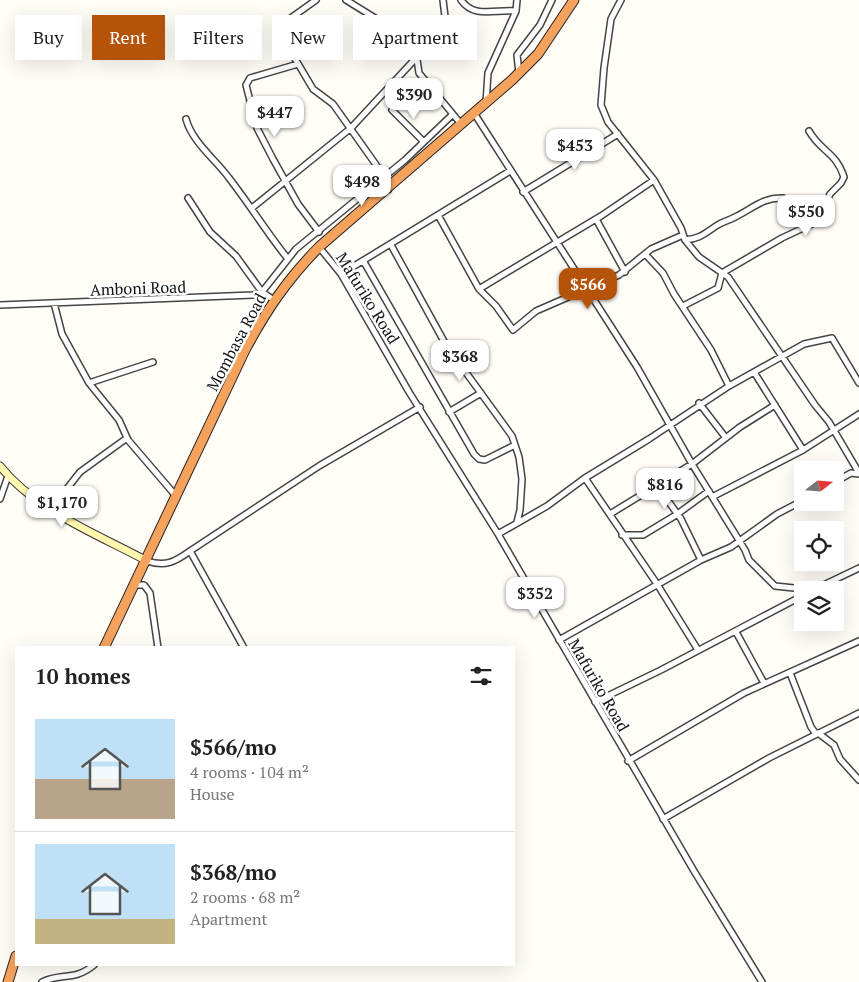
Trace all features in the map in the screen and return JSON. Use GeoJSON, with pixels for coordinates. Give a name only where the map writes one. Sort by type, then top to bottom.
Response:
{"type":"FeatureCollection","features":[{"type":"Feature","properties":{"kind":"highway","name":"Mombasa Road"},"geometry":{"type":"LineString","coordinates":[[105,646],[147,561],[245,350],[274,300],[292,275],[320,247],[388,190],[519,73],[538,54],[574,0]]}},
{"type":"Feature","properties":{"kind":"highway"},"geometry":{"type":"LineString","coordinates":[[8,982],[15,959]]}},
{"type":"Feature","properties":{"kind":"main road"},"geometry":{"type":"LineString","coordinates":[[0,466],[8,476],[52,509],[147,561]]}},
{"type":"Feature","properties":{"kind":"street"},"geometry":{"type":"LineString","coordinates":[[316,0],[288,20],[281,35],[313,89],[333,104],[351,128],[364,150],[384,176],[388,190]]}},
{"type":"Feature","properties":{"kind":"street"},"geometry":{"type":"LineString","coordinates":[[346,0],[370,15]]}},
{"type":"Feature","properties":{"kind":"street"},"geometry":{"type":"LineString","coordinates":[[443,0],[445,15]]}},
{"type":"Feature","properties":{"kind":"street"},"geometry":{"type":"LineString","coordinates":[[461,0],[467,7],[479,12],[516,11]]}},
{"type":"Feature","properties":{"kind":"street"},"geometry":{"type":"LineString","coordinates":[[486,103],[488,73],[516,11],[517,0]]}},
{"type":"Feature","properties":{"kind":"street"},"geometry":{"type":"LineString","coordinates":[[519,73],[517,55],[540,25],[552,0]]}},
{"type":"Feature","properties":{"kind":"street"},"geometry":{"type":"LineString","coordinates":[[621,0],[611,19],[601,104],[608,122],[654,180],[684,238],[699,257],[728,277],[834,431],[859,473],[844,478]]}},
{"type":"Feature","properties":{"kind":"street"},"geometry":{"type":"LineString","coordinates":[[252,208],[351,128],[413,60]]}},
{"type":"Feature","properties":{"kind":"street"},"geometry":{"type":"LineString","coordinates":[[418,60],[419,73],[461,124]]}},
{"type":"Feature","properties":{"kind":"street"},"geometry":{"type":"LineString","coordinates":[[298,64],[250,78],[246,83],[257,128],[285,182],[319,232]]}},
{"type":"Feature","properties":{"kind":"street"},"geometry":{"type":"LineString","coordinates":[[392,110],[423,141]]}},
{"type":"Feature","properties":{"kind":"street"},"geometry":{"type":"LineString","coordinates":[[474,113],[633,361],[692,464],[714,496],[749,560],[775,586],[794,588]]}},
{"type":"Feature","properties":{"kind":"street"},"geometry":{"type":"LineString","coordinates":[[262,292],[296,249],[319,232],[452,115]]}},
{"type":"Feature","properties":{"kind":"street"},"geometry":{"type":"LineString","coordinates":[[186,120],[188,126],[203,147],[252,208],[268,234],[288,259]]}},
{"type":"Feature","properties":{"kind":"street"},"geometry":{"type":"LineString","coordinates":[[684,306],[718,288],[722,273],[782,238],[814,223],[825,208],[830,194],[841,183],[844,176],[834,156],[822,148],[809,131]]}},
{"type":"Feature","properties":{"kind":"street"},"geometry":{"type":"LineString","coordinates":[[523,192],[618,134]]}},
{"type":"Feature","properties":{"kind":"street"},"geometry":{"type":"LineString","coordinates":[[342,274],[510,171]]}},
{"type":"Feature","properties":{"kind":"street"},"geometry":{"type":"LineString","coordinates":[[479,289],[596,219],[654,180]]}},
{"type":"Feature","properties":{"kind":"street"},"geometry":{"type":"LineString","coordinates":[[188,198],[210,232],[236,256],[262,292],[274,300]]}},
{"type":"Feature","properties":{"kind":"street"},"geometry":{"type":"LineString","coordinates":[[438,215],[479,289],[496,306],[513,330],[536,311],[625,272],[645,254],[684,238],[699,239],[718,224],[736,216],[751,206],[770,198],[783,198]]}},
{"type":"Feature","properties":{"kind":"street"},"geometry":{"type":"LineString","coordinates":[[596,219],[625,272]]}},
{"type":"Feature","properties":{"kind":"street"},"geometry":{"type":"LineString","coordinates":[[391,245],[446,345],[512,436],[522,479],[520,510],[516,523]]}},
{"type":"Feature","properties":{"kind":"street","name":"Mafuriko Road"},"geometry":{"type":"LineString","coordinates":[[320,247],[342,274],[420,407],[498,534],[628,760],[762,982]]}},
{"type":"Feature","properties":{"kind":"street"},"geometry":{"type":"LineString","coordinates":[[645,254],[663,273],[684,306],[711,350],[728,386]]}},
{"type":"Feature","properties":{"kind":"street"},"geometry":{"type":"LineString","coordinates":[[364,262],[474,454],[480,459],[490,458],[515,445]]}},
{"type":"Feature","properties":{"kind":"street","name":"Amboni Road"},"geometry":{"type":"LineString","coordinates":[[0,306],[167,300],[254,295],[262,292]]}},
{"type":"Feature","properties":{"kind":"street"},"geometry":{"type":"LineString","coordinates":[[54,303],[62,334],[89,383],[119,420],[127,438],[177,496]]}},
{"type":"Feature","properties":{"kind":"street"},"geometry":{"type":"LineString","coordinates":[[498,534],[548,506],[585,478],[670,424],[699,403],[804,344],[832,338],[859,383]]}},
{"type":"Feature","properties":{"kind":"street"},"geometry":{"type":"LineString","coordinates":[[89,383],[153,362]]}},
{"type":"Feature","properties":{"kind":"street"},"geometry":{"type":"LineString","coordinates":[[754,372],[803,450]]}},
{"type":"Feature","properties":{"kind":"street"},"geometry":{"type":"LineString","coordinates":[[449,412],[481,393]]}},
{"type":"Feature","properties":{"kind":"street"},"geometry":{"type":"LineString","coordinates":[[699,403],[726,438]]}},
{"type":"Feature","properties":{"kind":"street"},"geometry":{"type":"LineString","coordinates":[[610,514],[656,484],[692,464],[775,405]]}},
{"type":"Feature","properties":{"kind":"street"},"geometry":{"type":"LineString","coordinates":[[147,561],[159,565],[171,563],[319,466],[420,407]]}},
{"type":"Feature","properties":{"kind":"street"},"geometry":{"type":"LineString","coordinates":[[714,496],[803,450],[859,414]]}},
{"type":"Feature","properties":{"kind":"street"},"geometry":{"type":"LineString","coordinates":[[52,509],[80,472],[127,438]]}},
{"type":"Feature","properties":{"kind":"street"},"geometry":{"type":"LineString","coordinates":[[0,499],[8,476]]}},
{"type":"Feature","properties":{"kind":"street"},"geometry":{"type":"LineString","coordinates":[[585,478],[657,584],[698,650]]}},
{"type":"Feature","properties":{"kind":"street"},"geometry":{"type":"LineString","coordinates":[[656,484],[680,520],[701,560]]}},
{"type":"Feature","properties":{"kind":"street"},"geometry":{"type":"LineString","coordinates":[[622,535],[643,534],[676,515],[709,491]]}},
{"type":"Feature","properties":{"kind":"street"},"geometry":{"type":"LineString","coordinates":[[558,640],[701,560],[731,547],[739,539],[794,505]]}},
{"type":"Feature","properties":{"kind":"street"},"geometry":{"type":"LineString","coordinates":[[190,551],[243,646]]}},
{"type":"Feature","properties":{"kind":"street"},"geometry":{"type":"LineString","coordinates":[[832,581],[859,568]]}},
{"type":"Feature","properties":{"kind":"street"},"geometry":{"type":"LineString","coordinates":[[135,585],[144,585],[150,594],[158,646]]}},
{"type":"Feature","properties":{"kind":"street"},"geometry":{"type":"LineString","coordinates":[[595,702],[736,632],[794,600]]}},
{"type":"Feature","properties":{"kind":"street"},"geometry":{"type":"LineString","coordinates":[[736,632],[764,684]]}},
{"type":"Feature","properties":{"kind":"street"},"geometry":{"type":"LineString","coordinates":[[628,760],[764,684],[859,642]]}},
{"type":"Feature","properties":{"kind":"street"},"geometry":{"type":"LineString","coordinates":[[790,673],[811,727],[817,734],[834,745],[840,759],[859,780]]}},
{"type":"Feature","properties":{"kind":"street"},"geometry":{"type":"LineString","coordinates":[[663,819],[769,758],[859,713]]}},
{"type":"Feature","properties":{"kind":"street"},"geometry":{"type":"LineString","coordinates":[[42,982],[52,979],[68,981],[80,978],[93,966]]}}]}
